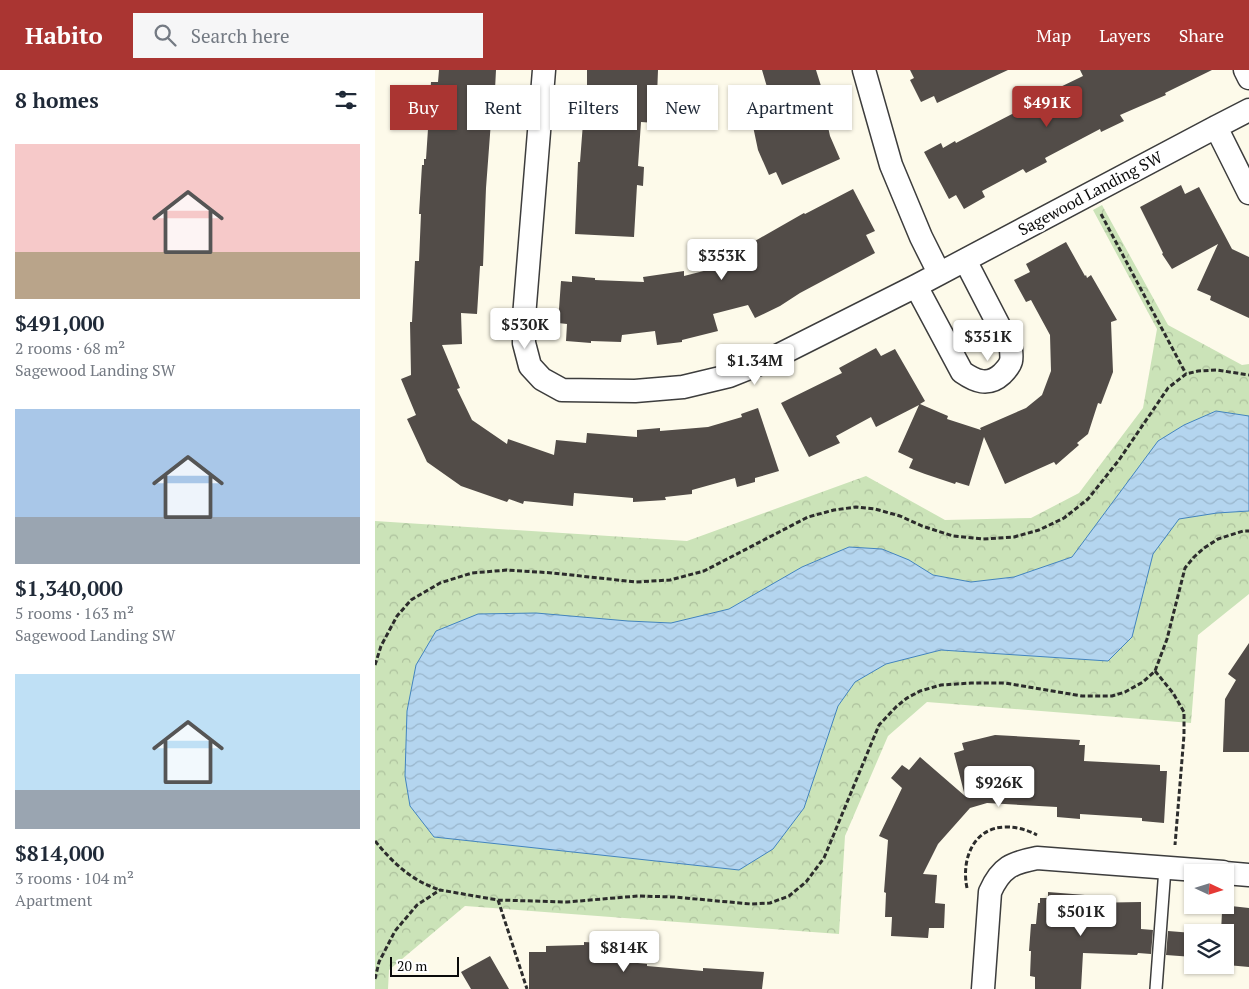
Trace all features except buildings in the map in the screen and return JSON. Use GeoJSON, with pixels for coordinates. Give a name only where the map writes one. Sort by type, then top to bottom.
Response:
{"type":"FeatureCollection","features":[{"type":"Feature","properties":{"kind":"street","name":"Sagewood Landing SW"},"geometry":{"type":"LineString","coordinates":[[544,70],[523,317],[524,343],[530,366],[542,379],[562,390],[635,391],[683,387],[729,376],[767,361],[916,286],[1249,110]]}},
{"type":"Feature","properties":{"kind":"street"},"geometry":{"type":"LineString","coordinates":[[864,70],[891,165],[921,237],[939,274]]}},
{"type":"Feature","properties":{"kind":"street"},"geometry":{"type":"LineString","coordinates":[[1245,70],[1249,78]]}},
{"type":"Feature","properties":{"kind":"street"},"geometry":{"type":"LineString","coordinates":[[1216,127],[1249,193]]}},
{"type":"Feature","properties":{"kind":"street"},"geometry":{"type":"LineString","coordinates":[[916,286],[962,372],[973,379],[986,382],[997,379],[1011,362],[1011,348],[965,260]]}},
{"type":"Feature","properties":{"kind":"street"},"geometry":{"type":"LineString","coordinates":[[983,989],[990,892],[996,878],[1008,867],[1022,861],[1037,858],[1184,869]]}},
{"type":"Feature","properties":{"kind":"street"},"geometry":{"type":"LineString","coordinates":[[1234,874],[1249,875]]}},
{"type":"Feature","properties":{"kind":"lane"},"geometry":{"type":"LineString","coordinates":[[1156,989],[1169,868]]}},
{"type":"Feature","properties":{"kind":"path"},"geometry":{"type":"LineString","coordinates":[[1091,193],[1186,374]]}},
{"type":"Feature","properties":{"kind":"path"},"geometry":{"type":"LineString","coordinates":[[375,665],[381,646],[397,616],[411,600],[440,583],[472,573],[507,570],[636,582],[670,580],[704,571],[808,517],[834,510],[856,507],[875,509],[900,516],[953,536],[983,539],[1014,537],[1039,530],[1064,518],[1088,499],[1119,460],[1168,388],[1186,374],[1217,370],[1249,375]]}},
{"type":"Feature","properties":{"kind":"path"},"geometry":{"type":"LineString","coordinates":[[375,841],[388,856],[412,877],[427,886],[498,900],[567,902],[638,896],[674,897],[751,904],[770,903],[789,896],[806,882],[824,858],[879,725],[907,698],[920,691],[941,685],[971,683],[1005,683],[1082,696],[1112,696],[1125,692],[1143,682],[1155,671],[1167,639],[1185,568],[1193,557],[1218,539],[1249,531]]}},
{"type":"Feature","properties":{"kind":"path"},"geometry":{"type":"LineString","coordinates":[[1155,671],[1173,693],[1184,712],[1184,735],[1169,868]]}},
{"type":"Feature","properties":{"kind":"path"},"geometry":{"type":"LineString","coordinates":[[375,979],[379,962],[395,931],[417,905],[440,890]]}},
{"type":"Feature","properties":{"kind":"path"},"geometry":{"type":"LineString","coordinates":[[498,900],[527,989]]}},
{"type":"Feature","properties":{"kind":"green space"},"geometry":{"type":"Polygon","coordinates":[[[1102,205],[1168,325],[1242,365],[1249,364],[1249,594],[1198,635],[1191,723],[927,702],[888,736],[845,836],[839,934],[465,906],[389,970],[388,989],[375,989],[375,521],[687,541],[866,476],[945,520],[1031,518],[1079,493],[1143,408],[1157,329],[1093,210],[1102,205]]]}},
{"type":"Feature","properties":{"kind":"water"},"geometry":{"type":"Polygon","coordinates":[[[1216,411],[1249,416],[1249,511],[1217,513],[1179,519],[1153,554],[1132,637],[1108,661],[941,650],[886,664],[855,682],[838,706],[804,808],[773,849],[739,870],[434,837],[410,806],[405,776],[407,711],[416,665],[436,631],[478,614],[536,613],[671,623],[729,609],[802,567],[849,547],[882,549],[909,560],[933,575],[971,582],[1014,577],[1072,557],[1158,441],[1184,425],[1216,411]]]}}]}
